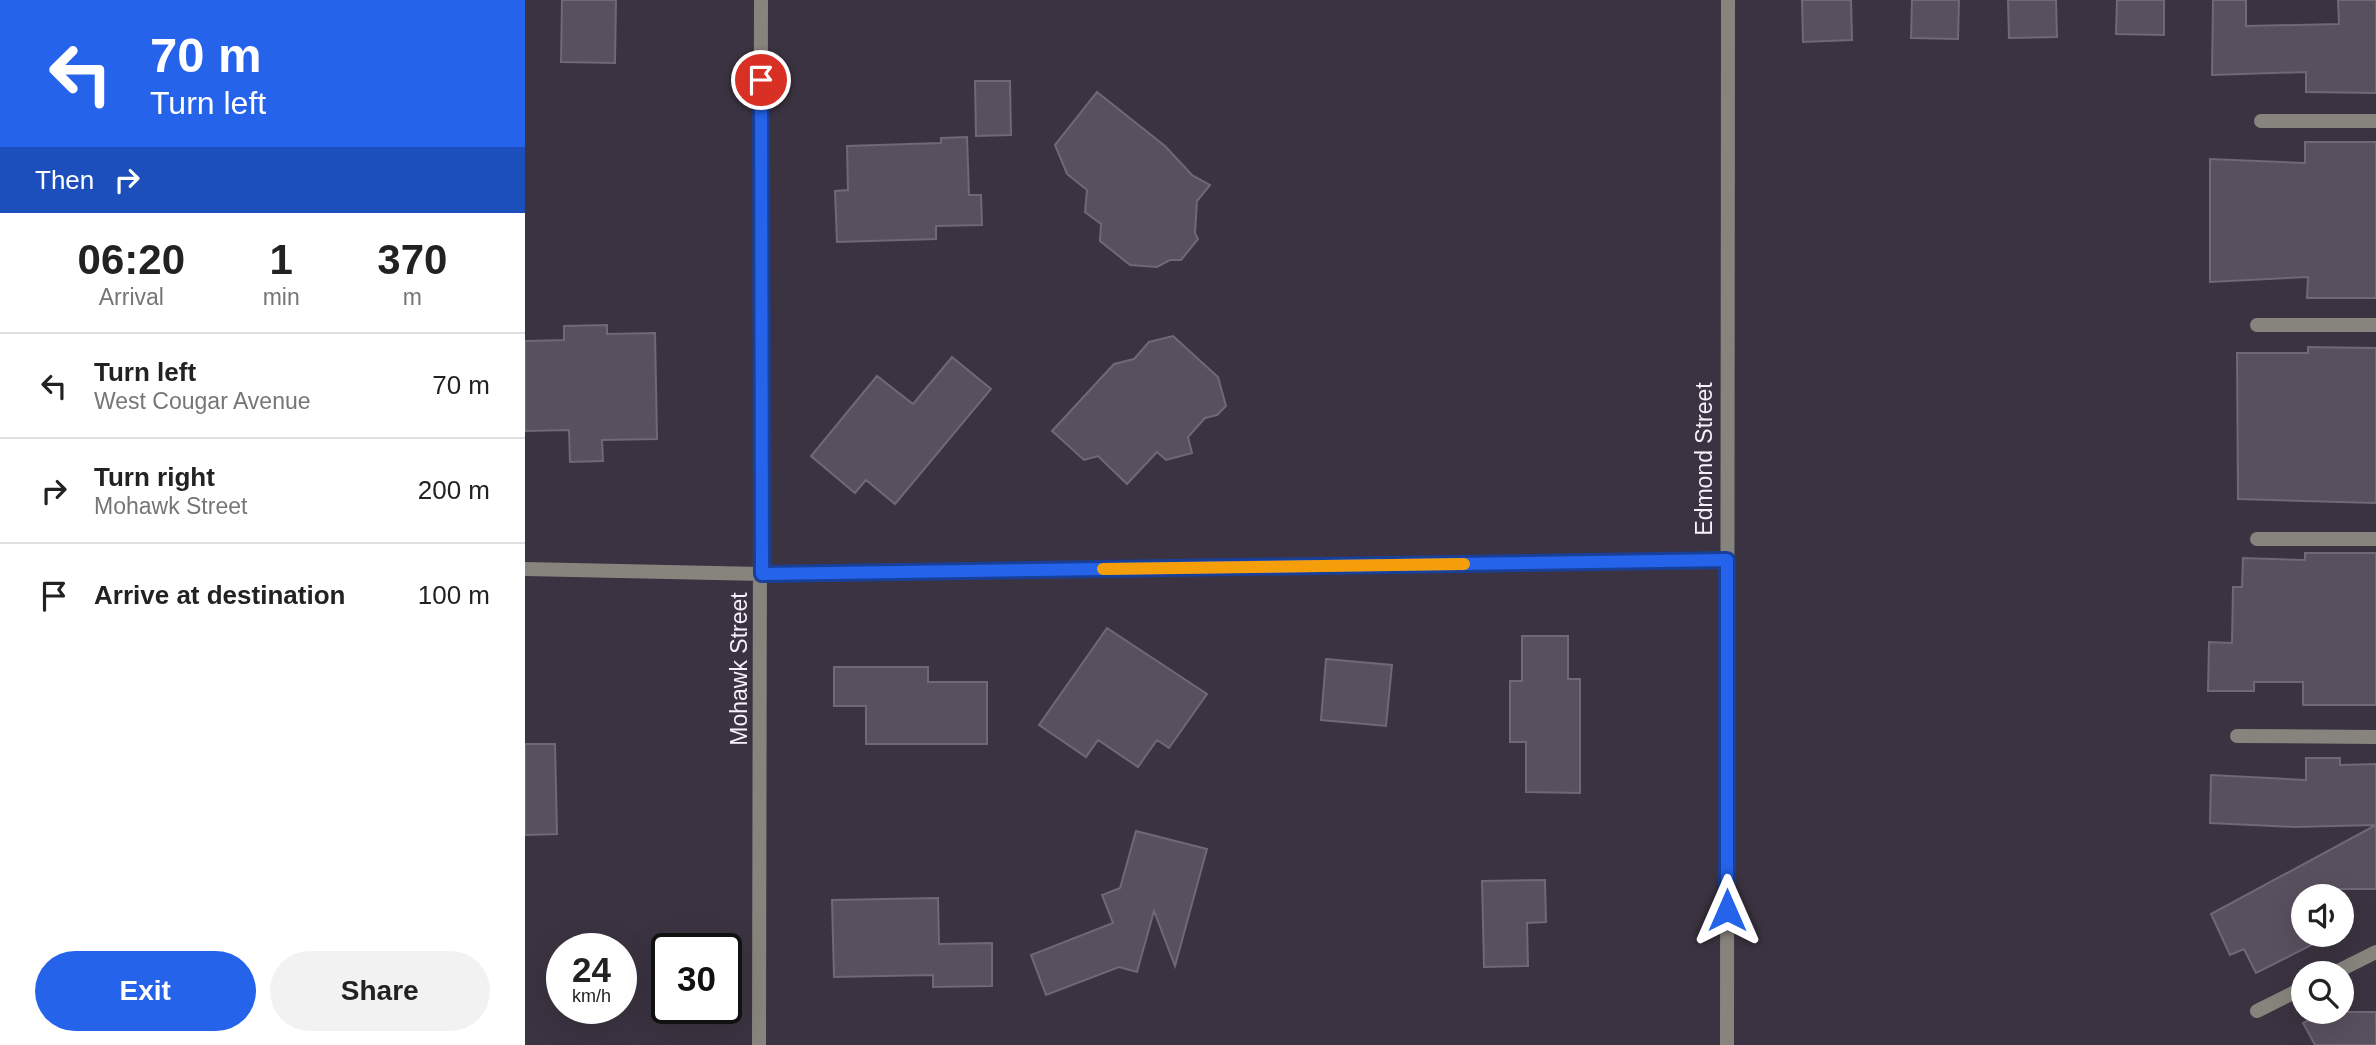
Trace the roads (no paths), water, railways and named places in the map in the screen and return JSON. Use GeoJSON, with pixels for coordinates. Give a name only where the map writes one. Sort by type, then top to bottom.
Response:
{"type":"FeatureCollection","features":[{"type":"Feature","properties":{"kind":"street","name":"Mohawk Street"},"geometry":{"type":"LineString","coordinates":[[759,1045],[761,0]]}},
{"type":"Feature","properties":{"kind":"street","name":"Edmond Street"},"geometry":{"type":"LineString","coordinates":[[1727,1045],[1728,0]]}},
{"type":"Feature","properties":{"kind":"street"},"geometry":{"type":"LineString","coordinates":[[2261,121],[2376,121]]}},
{"type":"Feature","properties":{"kind":"street"},"geometry":{"type":"LineString","coordinates":[[2257,325],[2376,325]]}},
{"type":"Feature","properties":{"kind":"street"},"geometry":{"type":"LineString","coordinates":[[2257,539],[2376,540]]}},
{"type":"Feature","properties":{"kind":"street"},"geometry":{"type":"LineString","coordinates":[[525,569],[762,574],[1727,560]]}},
{"type":"Feature","properties":{"kind":"street"},"geometry":{"type":"LineString","coordinates":[[2237,736],[2376,737]]}},
{"type":"Feature","properties":{"kind":"street"},"geometry":{"type":"LineString","coordinates":[[2354,963],[2376,952]]}},
{"type":"Feature","properties":{"kind":"street"},"geometry":{"type":"LineString","coordinates":[[2257,1011],[2291,994]]}}]}
